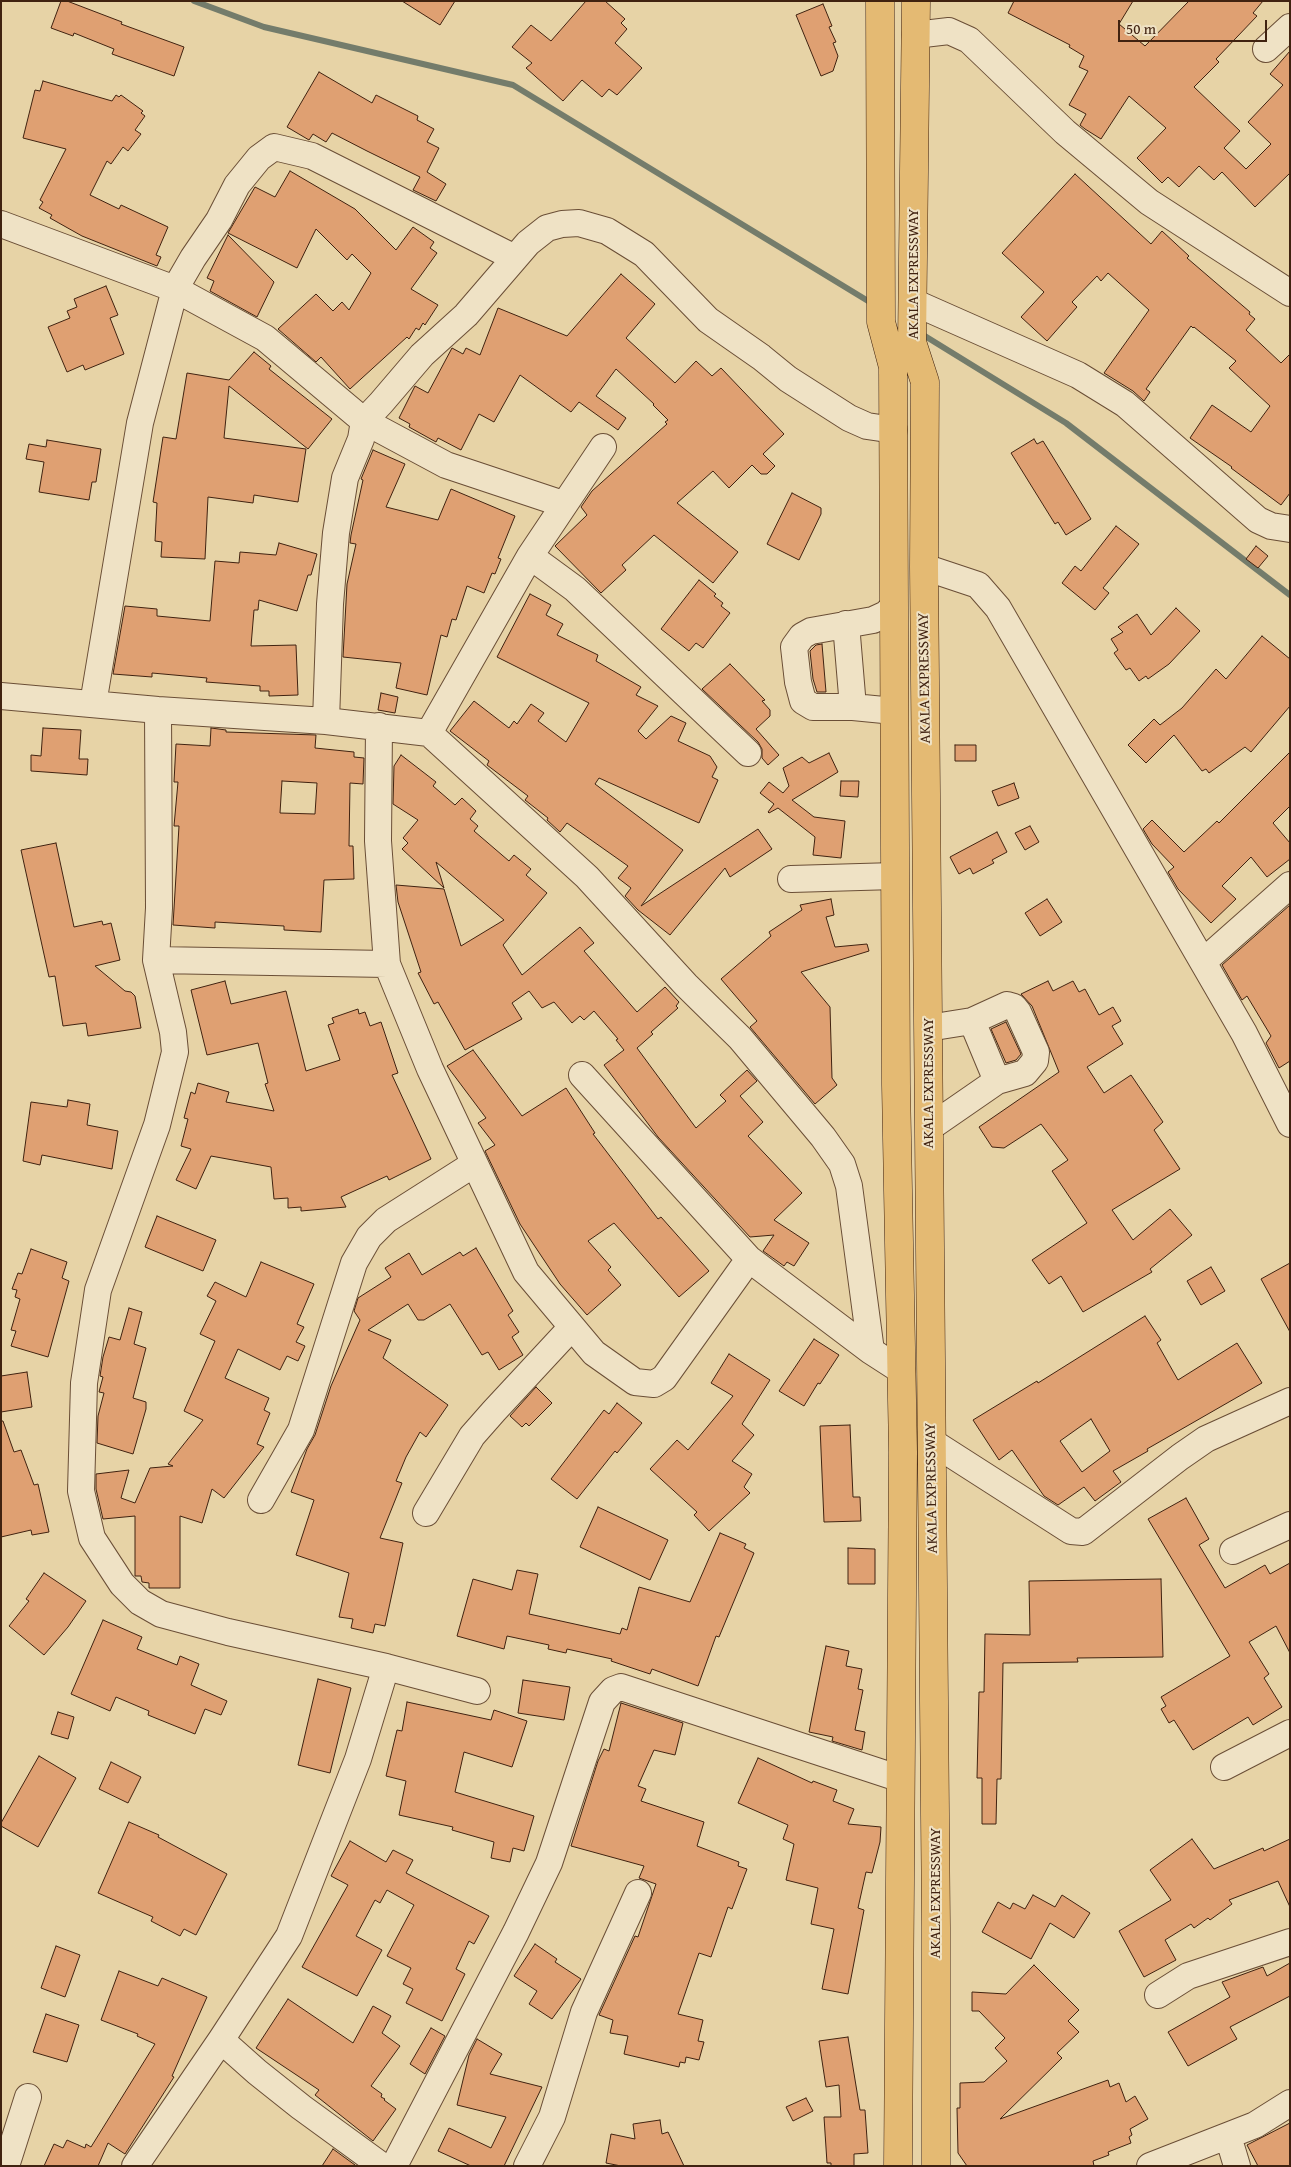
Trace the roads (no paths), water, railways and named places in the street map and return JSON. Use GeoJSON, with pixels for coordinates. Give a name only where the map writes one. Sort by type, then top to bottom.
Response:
{"type":"FeatureCollection","features":[{"type":"Feature","properties":{"kind":"main road","name":"AKALA EXPRESSWAY"},"geometry":{"type":"LineString","coordinates":[[880,1],[881,322],[894,367],[896,1125],[904,1452],[898,2166]]}},
{"type":"Feature","properties":{"kind":"main road","name":"AKALA EXPRESSWAY"},"geometry":{"type":"LineString","coordinates":[[916,1],[912,342],[925,382],[924,567],[936,1927],[936,2166]]}},
{"type":"Feature","properties":{"kind":"main road"},"geometry":{"type":"LineString","coordinates":[[894,711],[925,712]]}},
{"type":"Feature","properties":{"kind":"main road"},"geometry":{"type":"LineString","coordinates":[[896,1125],[929,1128]]}},
{"type":"Feature","properties":{"kind":"main road"},"geometry":{"type":"LineString","coordinates":[[900,1921],[936,1927]]}},
{"type":"Feature","properties":{"kind":"street"},"geometry":{"type":"LineString","coordinates":[[1266,49],[1290,27]]}},
{"type":"Feature","properties":{"kind":"street"},"geometry":{"type":"LineString","coordinates":[[915,35],[949,31],[969,40],[1064,132],[1149,202],[1290,293]]}},
{"type":"Feature","properties":{"kind":"street"},"geometry":{"type":"LineString","coordinates":[[93,704],[140,423],[176,289],[193,258],[219,220],[237,184],[259,158],[274,147],[312,156],[515,258]]}},
{"type":"Feature","properties":{"kind":"street"},"geometry":{"type":"LineString","coordinates":[[326,722],[330,604],[336,534],[345,478],[361,438],[364,421],[382,403],[422,354],[466,315],[528,243],[546,228],[562,224],[579,223],[607,232],[644,254],[708,320],[761,357],[788,379],[849,418],[867,426],[894,430]]}},
{"type":"Feature","properties":{"kind":"street"},"geometry":{"type":"LineString","coordinates":[[1,224],[176,289],[265,338],[364,421],[446,464],[563,504]]}},
{"type":"Feature","properties":{"kind":"street"},"geometry":{"type":"LineString","coordinates":[[913,302],[1078,375],[1125,404],[1258,520],[1271,526],[1290,529]]}},
{"type":"Feature","properties":{"kind":"street"},"geometry":{"type":"LineString","coordinates":[[429,733],[530,556],[563,504],[603,447]]}},
{"type":"Feature","properties":{"kind":"street"},"geometry":{"type":"LineString","coordinates":[[530,556],[575,589],[748,753]]}},
{"type":"Feature","properties":{"kind":"street"},"geometry":{"type":"LineString","coordinates":[[924,567],[978,585],[998,608],[1204,961],[1244,1033],[1290,1124]]}},
{"type":"Feature","properties":{"kind":"street"},"geometry":{"type":"LineString","coordinates":[[894,606],[886,614],[873,620],[811,631],[802,636],[794,647],[798,682],[803,702],[813,707],[853,707],[894,711]]}},
{"type":"Feature","properties":{"kind":"street"},"geometry":{"type":"LineString","coordinates":[[846,624],[853,707]]}},
{"type":"Feature","properties":{"kind":"street"},"geometry":{"type":"LineString","coordinates":[[10,696],[158,710],[379,726],[429,733],[587,876],[686,985],[740,1038],[823,1137],[842,1164],[849,1186],[871,1351]]}},
{"type":"Feature","properties":{"kind":"street"},"geometry":{"type":"LineString","coordinates":[[158,710],[159,908],[156,960],[173,1032],[175,1052],[157,1125],[98,1290],[84,1383],[81,1491],[92,1538],[122,1584],[140,1602],[160,1614],[228,1632],[386,1667],[477,1691]]}},
{"type":"Feature","properties":{"kind":"street"},"geometry":{"type":"LineString","coordinates":[[379,726],[378,841],[387,964],[430,1070],[526,1272],[594,1353],[634,1382],[654,1384],[664,1378],[749,1259]]}},
{"type":"Feature","properties":{"kind":"street"},"geometry":{"type":"LineString","coordinates":[[791,879],[895,876]]}},
{"type":"Feature","properties":{"kind":"street"},"geometry":{"type":"LineString","coordinates":[[1204,961],[1290,884]]}},
{"type":"Feature","properties":{"kind":"street"},"geometry":{"type":"LineString","coordinates":[[156,960],[387,964]]}},
{"type":"Feature","properties":{"kind":"street"},"geometry":{"type":"LineString","coordinates":[[928,1028],[972,1021],[1007,1005],[1014,1007],[1036,1052],[1035,1061],[1025,1073],[997,1081],[929,1128]]}},
{"type":"Feature","properties":{"kind":"street"},"geometry":{"type":"LineString","coordinates":[[972,1021],[997,1081]]}},
{"type":"Feature","properties":{"kind":"street"},"geometry":{"type":"LineString","coordinates":[[582,1075],[749,1259],[871,1351],[902,1371]]}},
{"type":"Feature","properties":{"kind":"street"},"geometry":{"type":"LineString","coordinates":[[261,1500],[301,1430],[354,1263],[369,1237],[386,1220],[474,1164]]}},
{"type":"Feature","properties":{"kind":"street"},"geometry":{"type":"LineString","coordinates":[[426,1513],[472,1436],[572,1328]]}},
{"type":"Feature","properties":{"kind":"street"},"geometry":{"type":"LineString","coordinates":[[932,1442],[1071,1531],[1083,1532],[1180,1457],[1200,1444],[1290,1401]]}},
{"type":"Feature","properties":{"kind":"street"},"geometry":{"type":"LineString","coordinates":[[1233,1552],[1290,1525]]}},
{"type":"Feature","properties":{"kind":"street"},"geometry":{"type":"LineString","coordinates":[[135,2166],[289,1936],[358,1759],[386,1667]]}},
{"type":"Feature","properties":{"kind":"street"},"geometry":{"type":"LineString","coordinates":[[394,2166],[516,1932],[549,1863],[602,1702],[613,1690],[621,1687],[901,1779]]}},
{"type":"Feature","properties":{"kind":"street"},"geometry":{"type":"LineString","coordinates":[[1224,1767],[1290,1733]]}},
{"type":"Feature","properties":{"kind":"street"},"geometry":{"type":"LineString","coordinates":[[527,2166],[552,2116],[584,2012],[638,1892]]}},
{"type":"Feature","properties":{"kind":"street"},"geometry":{"type":"LineString","coordinates":[[1158,1995],[1188,1976],[1290,1942]]}},
{"type":"Feature","properties":{"kind":"street"},"geometry":{"type":"LineString","coordinates":[[221,2040],[301,2107],[382,2166]]}},
{"type":"Feature","properties":{"kind":"street"},"geometry":{"type":"LineString","coordinates":[[6,2166],[28,2097]]}},
{"type":"Feature","properties":{"kind":"street"},"geometry":{"type":"LineString","coordinates":[[1150,2166],[1255,2125],[1290,2103]]}},
{"type":"Feature","properties":{"kind":"street"},"geometry":{"type":"LineString","coordinates":[[1228,2136],[1237,2166]]}},
{"type":"Feature","properties":{"kind":"waterway"},"geometry":{"type":"LineString","coordinates":[[194,1],[264,27],[513,85],[873,304]]}},
{"type":"Feature","properties":{"kind":"waterway"},"geometry":{"type":"LineString","coordinates":[[920,333],[1066,423],[1290,595]]}}]}
